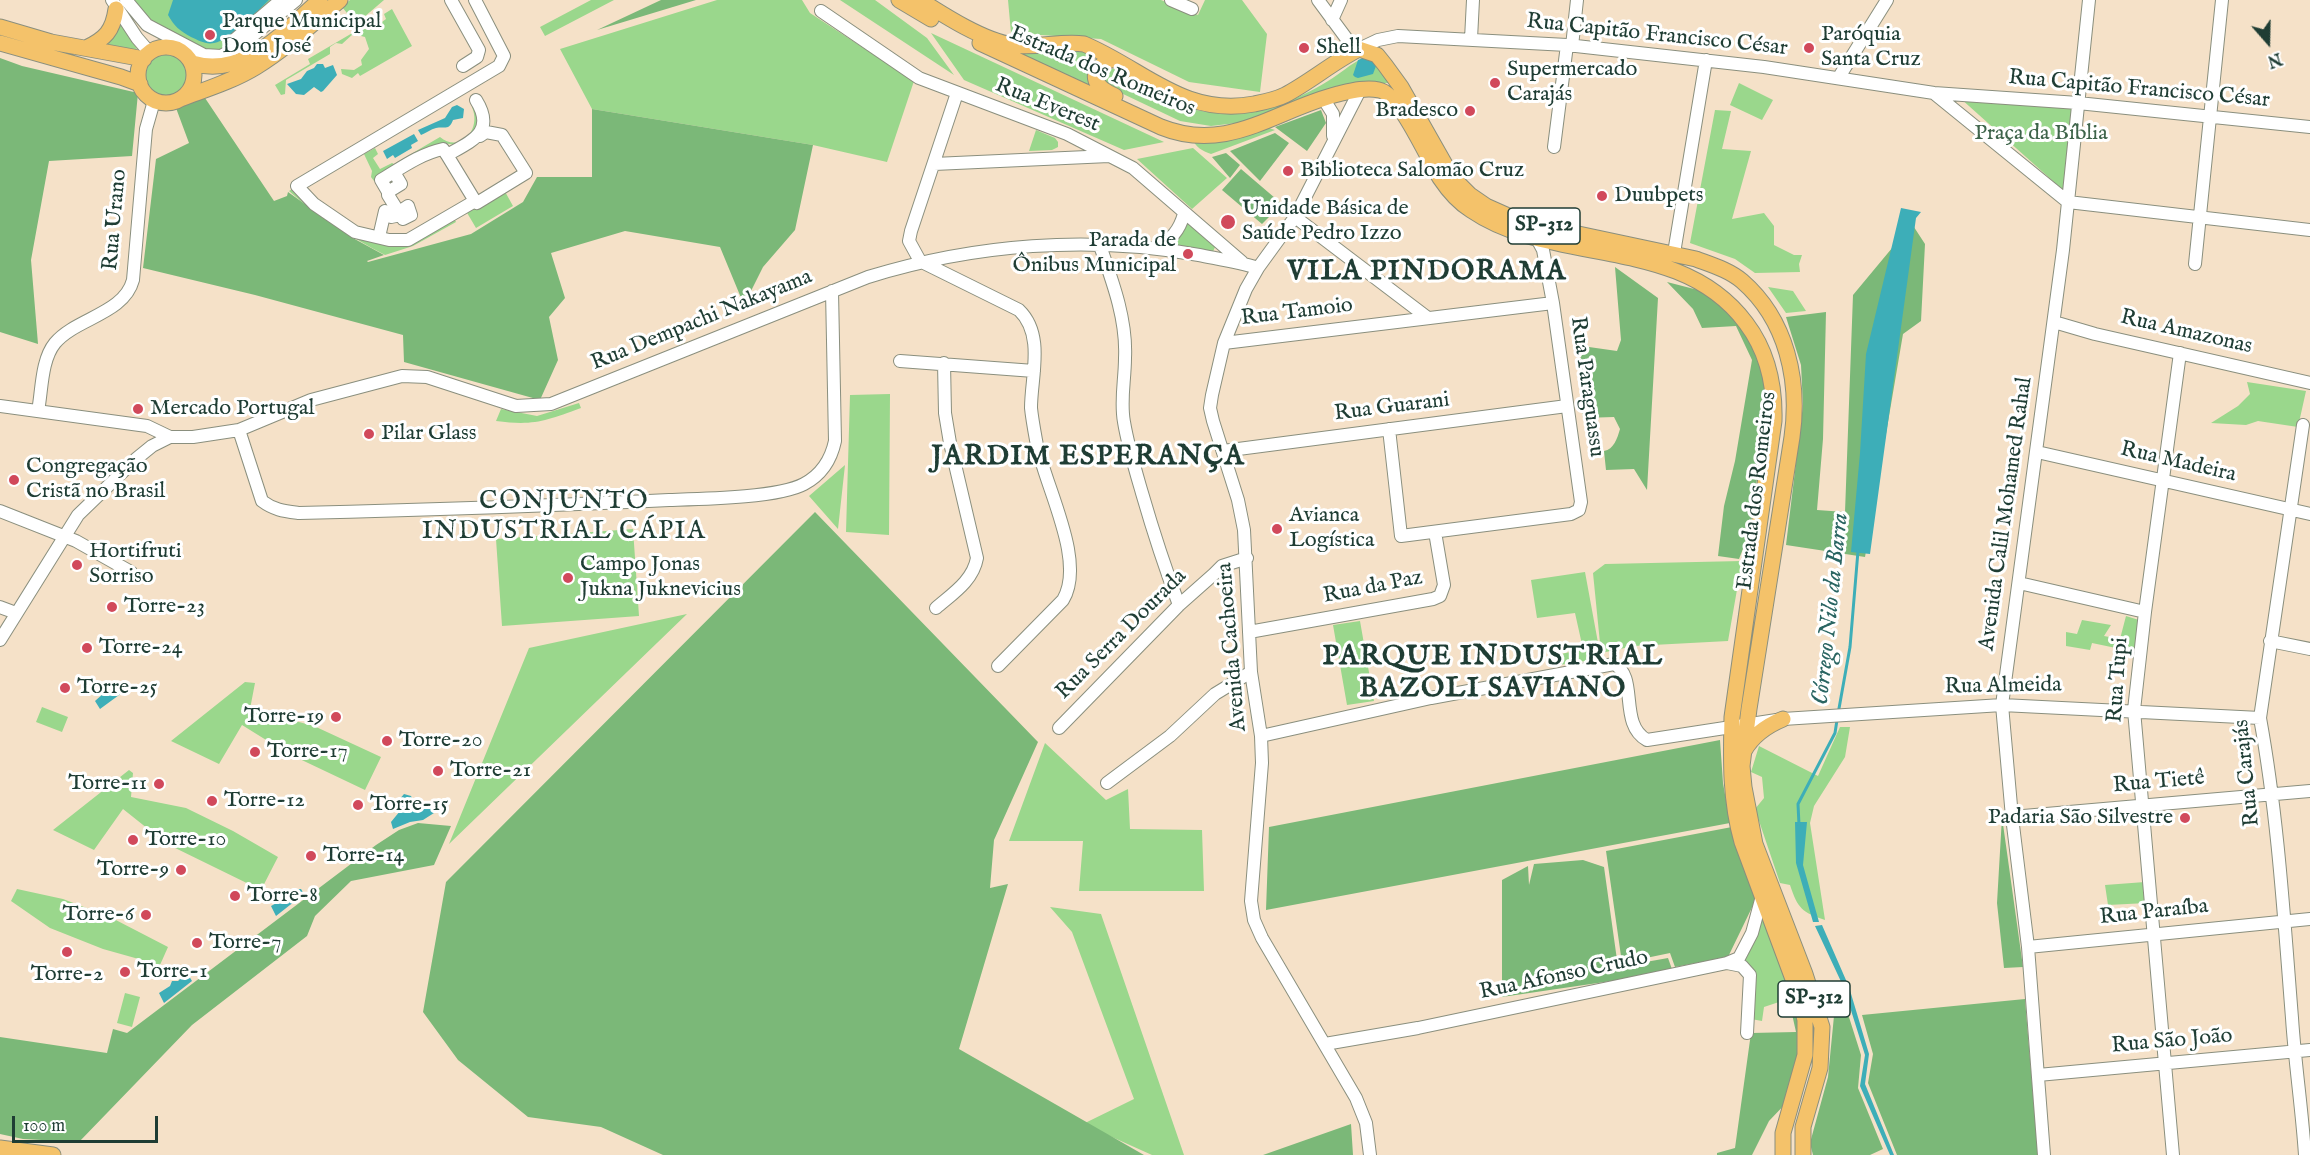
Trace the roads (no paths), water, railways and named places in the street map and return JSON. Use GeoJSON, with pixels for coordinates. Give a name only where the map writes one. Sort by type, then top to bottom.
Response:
{"type":"FeatureCollection","features":[{"type":"Feature","properties":{"kind":"main road"},"geometry":{"type":"LineString","coordinates":[[192,63],[217,68],[243,60],[267,45],[320,0]]}},
{"type":"Feature","properties":{"kind":"main road"},"geometry":{"type":"LineString","coordinates":[[147,56],[140,67],[140,84],[145,94],[154,100],[169,103],[228,81],[255,68],[282,49],[340,0]]}},
{"type":"Feature","properties":{"kind":"main road","name":"Estrada dos Romeiros"},"geometry":{"type":"LineString","coordinates":[[899,0],[943,26],[1174,132],[1203,138],[1235,132],[1323,98],[1376,89],[1390,95],[1399,107],[1441,180],[1466,207],[1485,220],[1507,230],[1629,257],[1680,272],[1702,282],[1735,307],[1759,343],[1773,382],[1774,421],[1737,684],[1739,726],[1744,751],[1744,787],[1755,844],[1805,974],[1822,1027],[1820,1068],[1803,1127],[1802,1148]]}},
{"type":"Feature","properties":{"kind":"main road","name":"Estrada dos Romeiros"},"geometry":{"type":"LineString","coordinates":[[920,0],[941,14],[1004,43],[1016,45],[1067,42],[1084,44],[1188,100],[1215,106],[1242,106],[1268,102],[1284,95],[1359,49],[1377,56],[1385,65],[1401,87],[1452,177],[1470,195],[1486,206],[1522,222],[1674,253],[1722,269],[1741,280],[1758,297],[1782,338],[1795,386],[1793,429],[1749,709],[1739,726],[1730,765],[1735,817],[1742,842],[1800,998],[1805,1020],[1805,1055],[1784,1133],[1782,1155]]}},
{"type":"Feature","properties":{"kind":"main road"},"geometry":{"type":"LineString","coordinates":[[86,48],[106,36],[111,30],[119,6]]}},
{"type":"Feature","properties":{"kind":"main road"},"geometry":{"type":"LineString","coordinates":[[0,27],[26,41],[140,84]]}},
{"type":"Feature","properties":{"kind":"main road"},"geometry":{"type":"LineString","coordinates":[[0,43],[51,42],[112,55],[147,56],[166,48],[174,49],[182,52],[192,63],[194,73],[194,82],[190,91],[183,98]]}},
{"type":"Feature","properties":{"kind":"main road"},"geometry":{"type":"LineString","coordinates":[[1112,59],[1098,68],[1095,77],[1096,85],[1102,91],[1191,128],[1235,132]]}},
{"type":"Feature","properties":{"kind":"main road"},"geometry":{"type":"LineString","coordinates":[[1737,684],[1740,696],[1749,709],[1766,721]]}},
{"type":"Feature","properties":{"kind":"main road"},"geometry":{"type":"LineString","coordinates":[[1744,751],[1756,735],[1769,725],[1783,719]]}},
{"type":"Feature","properties":{"kind":"main road"},"geometry":{"type":"LineString","coordinates":[[1784,1133],[1802,1148]]}},
{"type":"Feature","properties":{"kind":"main road"},"geometry":{"type":"LineString","coordinates":[[0,1148],[53,1155]]}},
{"type":"Feature","properties":{"kind":"street"},"geometry":{"type":"LineString","coordinates":[[135,0],[153,20],[188,40],[213,50],[237,39],[281,0]]}},
{"type":"Feature","properties":{"kind":"street"},"geometry":{"type":"LineString","coordinates":[[119,6],[147,25],[204,55],[221,56],[240,46],[296,0]]}},
{"type":"Feature","properties":{"kind":"street"},"geometry":{"type":"LineString","coordinates":[[451,0],[478,50],[477,57],[463,66]]}},
{"type":"Feature","properties":{"kind":"street"},"geometry":{"type":"LineString","coordinates":[[447,155],[486,132],[502,135],[524,159],[526,173],[477,203],[475,201],[408,240],[355,232],[314,204],[297,186],[499,66],[504,56],[475,0]]}},
{"type":"Feature","properties":{"kind":"street"},"geometry":{"type":"LineString","coordinates":[[1171,0],[1192,9]]}},
{"type":"Feature","properties":{"kind":"street"},"geometry":{"type":"LineString","coordinates":[[1318,0],[1349,42],[1359,49]]}},
{"type":"Feature","properties":{"kind":"street"},"geometry":{"type":"LineString","coordinates":[[1332,20],[1341,0]]}},
{"type":"Feature","properties":{"kind":"street"},"geometry":{"type":"LineString","coordinates":[[1471,39],[1473,0]]}},
{"type":"Feature","properties":{"kind":"street"},"geometry":{"type":"LineString","coordinates":[[1554,147],[1577,0]]}},
{"type":"Feature","properties":{"kind":"street"},"geometry":{"type":"LineString","coordinates":[[1839,77],[1887,0]]}},
{"type":"Feature","properties":{"kind":"street","name":"Avenida Calil Mohamed Rahal"},"geometry":{"type":"LineString","coordinates":[[2044,1155],[2028,947],[2012,817],[2002,705],[2054,322],[2089,0]]}},
{"type":"Feature","properties":{"kind":"street"},"geometry":{"type":"LineString","coordinates":[[2195,264],[2222,0]]}},
{"type":"Feature","properties":{"kind":"street"},"geometry":{"type":"LineString","coordinates":[[119,6],[174,49]]}},
{"type":"Feature","properties":{"kind":"street"},"geometry":{"type":"LineString","coordinates":[[119,6],[147,56]]}},
{"type":"Feature","properties":{"kind":"street","name":"Rua Everest"},"geometry":{"type":"LineString","coordinates":[[821,11],[919,78],[1067,134],[1132,168],[1243,263]]}},
{"type":"Feature","properties":{"kind":"street","name":"Rua Capitão Francisco César"},"geometry":{"type":"LineString","coordinates":[[1359,49],[1378,39],[1398,36],[1569,45],[1839,77],[1934,93],[2078,103],[2310,127]]}},
{"type":"Feature","properties":{"kind":"street"},"geometry":{"type":"LineString","coordinates":[[1674,253],[1706,60]]}},
{"type":"Feature","properties":{"kind":"street","name":"Avenida Cachoeira"},"geometry":{"type":"LineString","coordinates":[[1360,90],[1295,217],[1258,268],[1224,343],[1210,408],[1238,500],[1247,558],[1251,672],[1261,736],[1262,763],[1251,901],[1254,920],[1262,938],[1362,1111],[1370,1155]]}},
{"type":"Feature","properties":{"kind":"street"},"geometry":{"type":"LineString","coordinates":[[957,93],[909,241],[920,261],[1019,310],[1026,316],[1035,355],[1031,408],[1036,443],[1067,549],[1071,576],[1069,589],[1063,600],[998,666]]}},
{"type":"Feature","properties":{"kind":"street"},"geometry":{"type":"LineString","coordinates":[[1934,93],[2068,202],[2310,230]]}},
{"type":"Feature","properties":{"kind":"street","name":"Avenida Cachoeira"},"geometry":{"type":"LineString","coordinates":[[1323,98],[1333,114],[1333,141]]}},
{"type":"Feature","properties":{"kind":"street","name":"Rua Urano"},"geometry":{"type":"LineString","coordinates":[[38,411],[48,357],[55,342],[64,334],[118,302],[130,290],[146,129],[154,100]]}},
{"type":"Feature","properties":{"kind":"street"},"geometry":{"type":"LineString","coordinates":[[476,100],[483,115],[483,129],[480,136]]}},
{"type":"Feature","properties":{"kind":"street"},"geometry":{"type":"LineString","coordinates":[[419,234],[388,195],[381,180],[416,158],[443,148],[475,201]]}},
{"type":"Feature","properties":{"kind":"street"},"geometry":{"type":"LineString","coordinates":[[934,164],[1110,156]]}},
{"type":"Feature","properties":{"kind":"street"},"geometry":{"type":"LineString","coordinates":[[380,237],[385,211],[391,216],[403,214]]}},
{"type":"Feature","properties":{"kind":"street"},"geometry":{"type":"LineString","coordinates":[[1156,248],[1176,235],[1184,214]]}},
{"type":"Feature","properties":{"kind":"street"},"geometry":{"type":"LineString","coordinates":[[1295,217],[1428,318]]}},
{"type":"Feature","properties":{"kind":"street","name":"Rua Paraguassu"},"geometry":{"type":"LineString","coordinates":[[1435,532],[1571,514],[1579,510],[1581,502],[1553,303],[1543,250],[1536,237]]}},
{"type":"Feature","properties":{"kind":"street"},"geometry":{"type":"LineString","coordinates":[[1099,243],[1117,296],[1124,335],[1123,419],[1128,444],[1162,561],[1179,605]]}},
{"type":"Feature","properties":{"kind":"street","name":"Rua Dempachi Nakayama"},"geometry":{"type":"LineString","coordinates":[[170,437],[193,437],[238,430],[311,400],[402,376],[427,377],[516,406],[551,404],[868,277],[920,261],[1031,246],[1099,243],[1156,248],[1243,263],[1258,268]]}},
{"type":"Feature","properties":{"kind":"street"},"geometry":{"type":"LineString","coordinates":[[238,430],[262,501],[282,511],[299,513],[610,503],[715,498],[786,491],[816,476],[832,454],[835,441],[832,291]]}},
{"type":"Feature","properties":{"kind":"street","name":"Rua Tamoio"},"geometry":{"type":"LineString","coordinates":[[1224,343],[1553,303]]}},
{"type":"Feature","properties":{"kind":"street","name":"Rua Amazonas"},"geometry":{"type":"LineString","coordinates":[[2054,322],[2310,383]]}},
{"type":"Feature","properties":{"kind":"street","name":"Rua Tupi"},"geometry":{"type":"LineString","coordinates":[[2173,1155],[2134,710],[2180,353]]}},
{"type":"Feature","properties":{"kind":"street"},"geometry":{"type":"LineString","coordinates":[[900,361],[1034,371]]}},
{"type":"Feature","properties":{"kind":"street"},"geometry":{"type":"LineString","coordinates":[[936,608],[970,577],[975,569],[977,558],[950,443],[945,413],[944,363]]}},
{"type":"Feature","properties":{"kind":"street"},"geometry":{"type":"LineString","coordinates":[[0,406],[147,426],[170,437]]}},
{"type":"Feature","properties":{"kind":"street","name":"Rua Guarani"},"geometry":{"type":"LineString","coordinates":[[1223,451],[1567,406]]}},
{"type":"Feature","properties":{"kind":"street","name":"Rua Carajás"},"geometry":{"type":"LineString","coordinates":[[2303,424],[2260,718],[2285,921],[2306,1155]]}},
{"type":"Feature","properties":{"kind":"street"},"geometry":{"type":"LineString","coordinates":[[1389,429],[1401,537],[1435,532]]}},
{"type":"Feature","properties":{"kind":"street"},"geometry":{"type":"LineString","coordinates":[[0,640],[78,515],[152,446],[170,437]]}},
{"type":"Feature","properties":{"kind":"street","name":"Rua Madeira"},"geometry":{"type":"LineString","coordinates":[[2037,453],[2310,514]]}},
{"type":"Feature","properties":{"kind":"street"},"geometry":{"type":"LineString","coordinates":[[0,511],[76,541],[131,572]]}},
{"type":"Feature","properties":{"kind":"street","name":"Rua da Paz"},"geometry":{"type":"LineString","coordinates":[[1249,632],[1440,596],[1444,585],[1435,532]]}},
{"type":"Feature","properties":{"kind":"street","name":"Rua Serra Dourada"},"geometry":{"type":"LineString","coordinates":[[1059,728],[1179,605],[1222,566],[1247,558]]}},
{"type":"Feature","properties":{"kind":"street"},"geometry":{"type":"LineString","coordinates":[[2019,583],[2145,612]]}},
{"type":"Feature","properties":{"kind":"street"},"geometry":{"type":"LineString","coordinates":[[0,607],[16,613]]}},
{"type":"Feature","properties":{"kind":"street"},"geometry":{"type":"LineString","coordinates":[[2270,641],[2310,649]]}},
{"type":"Feature","properties":{"kind":"street","name":"Rua Almeida"},"geometry":{"type":"LineString","coordinates":[[1261,736],[1431,698],[1614,664],[1624,675],[1635,730],[1647,740],[1783,719],[2002,705],[2260,718]]}},
{"type":"Feature","properties":{"kind":"street"},"geometry":{"type":"LineString","coordinates":[[1107,783],[1170,736],[1215,694],[1251,672]]}},
{"type":"Feature","properties":{"kind":"street","name":"Rua Tietê"},"geometry":{"type":"LineString","coordinates":[[2012,817],[2310,791]]}},
{"type":"Feature","properties":{"kind":"street"},"geometry":{"type":"LineString","coordinates":[[1727,963],[1739,958],[1752,933],[1762,896]]}},
{"type":"Feature","properties":{"kind":"street","name":"Rua Paraíba"},"geometry":{"type":"LineString","coordinates":[[2028,947],[2310,919]]}},
{"type":"Feature","properties":{"kind":"street"},"geometry":{"type":"LineString","coordinates":[[1727,963],[1742,966],[1750,975],[1747,1033]]}},
{"type":"Feature","properties":{"kind":"street","name":"Rua Afonso Crudo"},"geometry":{"type":"LineString","coordinates":[[1325,1044],[1418,1028],[1727,963]]}},
{"type":"Feature","properties":{"kind":"street","name":"Rua São João"},"geometry":{"type":"LineString","coordinates":[[2038,1075],[2310,1050]]}},
{"type":"Feature","properties":{"kind":"water"},"geometry":{"type":"Polygon","coordinates":[[[173,0],[269,0],[228,37],[211,43],[191,37],[175,25],[168,15],[173,0]]]}},
{"type":"Feature","properties":{"kind":"water"},"geometry":{"type":"Polygon","coordinates":[[[1371,58],[1376,66],[1373,74],[1355,77],[1353,75],[1358,60],[1371,58]]]}},
{"type":"Feature","properties":{"kind":"water"},"geometry":{"type":"Polygon","coordinates":[[[317,64],[323,64],[325,68],[333,65],[337,75],[321,92],[314,87],[304,95],[296,94],[287,84],[301,79],[317,64]]]}},
{"type":"Feature","properties":{"kind":"water"},"geometry":{"type":"Polygon","coordinates":[[[457,105],[464,109],[463,118],[453,120],[448,127],[434,129],[421,135],[418,130],[445,118],[452,107],[457,105]]]}},
{"type":"Feature","properties":{"kind":"water"},"geometry":{"type":"Polygon","coordinates":[[[414,134],[418,141],[411,145],[412,148],[395,158],[393,155],[387,159],[383,151],[414,134]]]}},
{"type":"Feature","properties":{"kind":"water"},"geometry":{"type":"Polygon","coordinates":[[[1901,208],[1921,212],[1916,218],[1870,554],[1851,552],[1866,354],[1901,208]]]}},
{"type":"Feature","properties":{"kind":"water"},"geometry":{"type":"Polygon","coordinates":[[[119,682],[126,682],[130,687],[100,709],[95,701],[104,693],[112,691],[119,682]]]}},
{"type":"Feature","properties":{"kind":"water"},"geometry":{"type":"Polygon","coordinates":[[[404,794],[411,796],[417,808],[432,806],[434,813],[423,820],[410,822],[393,829],[391,822],[400,811],[398,801],[404,794]]]}},
{"type":"Feature","properties":{"kind":"water"},"geometry":{"type":"Polygon","coordinates":[[[1795,822],[1807,822],[1803,865],[1819,922],[1813,922],[1796,863],[1795,822]]]}},
{"type":"Feature","properties":{"kind":"water"},"geometry":{"type":"Polygon","coordinates":[[[296,889],[301,889],[304,894],[276,916],[271,906],[296,889]]]}},
{"type":"Feature","properties":{"kind":"water"},"geometry":{"type":"Polygon","coordinates":[[[1822,925],[1849,987],[1869,1054],[1865,1084],[1894,1155],[1890,1155],[1860,1086],[1865,1055],[1844,988],[1815,926],[1822,925]]]}},
{"type":"Feature","properties":{"kind":"water"},"geometry":{"type":"Polygon","coordinates":[[[184,975],[189,976],[192,981],[164,1003],[159,993],[170,986],[172,981],[178,981],[184,975]]]}},
{"type":"Feature","properties":{"kind":"waterway","name":"Córrego Nilo da Barra"},"geometry":{"type":"LineString","coordinates":[[1838,714],[1850,647],[1858,551]]}},
{"type":"Feature","properties":{"kind":"waterway","name":"Córrego Nilo da Barra"},"geometry":{"type":"LineString","coordinates":[[1799,825],[1798,804],[1835,733],[1837,720]]}},
{"type":"Feature","properties":{"kind":"place","name":"Parque Municipal Dom José"},"geometry":{"type":"Point","coordinates":[210,35]}},
{"type":"Feature","properties":{"kind":"place","name":"Shell"},"geometry":{"type":"Point","coordinates":[1304,48]}},
{"type":"Feature","properties":{"kind":"place","name":"Paróquia Santa Cruz"},"geometry":{"type":"Point","coordinates":[1809,48]}},
{"type":"Feature","properties":{"kind":"place","name":"Supermercado Carajás"},"geometry":{"type":"Point","coordinates":[1495,83]}},
{"type":"Feature","properties":{"kind":"place","name":"Bradesco"},"geometry":{"type":"Point","coordinates":[1470,111]}},
{"type":"Feature","properties":{"kind":"place","name":"Biblioteca Salomão Cruz"},"geometry":{"type":"Point","coordinates":[1288,171]}},
{"type":"Feature","properties":{"kind":"place","name":"Duubpets"},"geometry":{"type":"Point","coordinates":[1602,196]}},
{"type":"Feature","properties":{"kind":"place","name":"Unidade Básica de Saúde Pedro Izzo"},"geometry":{"type":"Point","coordinates":[1228,222]}},
{"type":"Feature","properties":{"kind":"place","name":"Parada de Ônibus Municipal"},"geometry":{"type":"Point","coordinates":[1188,254]}},
{"type":"Feature","properties":{"kind":"place","name":"Mercado Portugal"},"geometry":{"type":"Point","coordinates":[138,409]}},
{"type":"Feature","properties":{"kind":"place","name":"Pilar Glass"},"geometry":{"type":"Point","coordinates":[369,434]}},
{"type":"Feature","properties":{"kind":"place","name":"Congregação Cristã no Brasil"},"geometry":{"type":"Point","coordinates":[14,480]}},
{"type":"Feature","properties":{"kind":"place","name":"Avianca Logística"},"geometry":{"type":"Point","coordinates":[1277,529]}},
{"type":"Feature","properties":{"kind":"place","name":"Hortifruti Sorriso"},"geometry":{"type":"Point","coordinates":[77,565]}},
{"type":"Feature","properties":{"kind":"place","name":"Campo Jonas Jukna Juknevicius"},"geometry":{"type":"Point","coordinates":[568,578]}},
{"type":"Feature","properties":{"kind":"place","name":"Torre-23"},"geometry":{"type":"Point","coordinates":[112,607]}},
{"type":"Feature","properties":{"kind":"place","name":"Torre-24"},"geometry":{"type":"Point","coordinates":[87,648]}},
{"type":"Feature","properties":{"kind":"place","name":"Torre-25"},"geometry":{"type":"Point","coordinates":[65,688]}},
{"type":"Feature","properties":{"kind":"place","name":"Torre-19"},"geometry":{"type":"Point","coordinates":[336,717]}},
{"type":"Feature","properties":{"kind":"place","name":"Torre-20"},"geometry":{"type":"Point","coordinates":[387,741]}},
{"type":"Feature","properties":{"kind":"place","name":"Torre-17"},"geometry":{"type":"Point","coordinates":[255,752]}},
{"type":"Feature","properties":{"kind":"place","name":"Torre-21"},"geometry":{"type":"Point","coordinates":[438,771]}},
{"type":"Feature","properties":{"kind":"place","name":"Torre-11"},"geometry":{"type":"Point","coordinates":[159,784]}},
{"type":"Feature","properties":{"kind":"place","name":"Torre-12"},"geometry":{"type":"Point","coordinates":[212,801]}},
{"type":"Feature","properties":{"kind":"place","name":"Torre-15"},"geometry":{"type":"Point","coordinates":[358,805]}},
{"type":"Feature","properties":{"kind":"place","name":"Padaria São Silvestre"},"geometry":{"type":"Point","coordinates":[2185,818]}},
{"type":"Feature","properties":{"kind":"place","name":"Torre-10"},"geometry":{"type":"Point","coordinates":[133,840]}},
{"type":"Feature","properties":{"kind":"place","name":"Torre-14"},"geometry":{"type":"Point","coordinates":[311,856]}},
{"type":"Feature","properties":{"kind":"place","name":"Torre-9"},"geometry":{"type":"Point","coordinates":[181,870]}},
{"type":"Feature","properties":{"kind":"place","name":"Torre-8"},"geometry":{"type":"Point","coordinates":[235,896]}},
{"type":"Feature","properties":{"kind":"place","name":"Torre-6"},"geometry":{"type":"Point","coordinates":[146,915]}},
{"type":"Feature","properties":{"kind":"place","name":"Torre-7"},"geometry":{"type":"Point","coordinates":[197,943]}},
{"type":"Feature","properties":{"kind":"place","name":"Torre-2"},"geometry":{"type":"Point","coordinates":[67,952]}},
{"type":"Feature","properties":{"kind":"place","name":"Torre-1"},"geometry":{"type":"Point","coordinates":[125,972]}},
{"type":"Feature","properties":{"kind":"district","name":"VILA PINDORAMA"},"geometry":{"type":"Point","coordinates":[1427,273]}},
{"type":"Feature","properties":{"kind":"district","name":"JARDIM ESPERANÇA"},"geometry":{"type":"Point","coordinates":[1088,458]}},
{"type":"Feature","properties":{"kind":"district","name":"CONJUNTO INDUSTRIAL CÁPIA"},"geometry":{"type":"Point","coordinates":[564,518]}},
{"type":"Feature","properties":{"kind":"district","name":"PARQUE INDUSTRIAL BAZOLI SAVIANO"},"geometry":{"type":"Point","coordinates":[1493,674]}},
{"type":"Feature","properties":{"kind":"park label","name":"Praça da Bíblia"},"geometry":{"type":"Point","coordinates":[2041,134]}}]}
